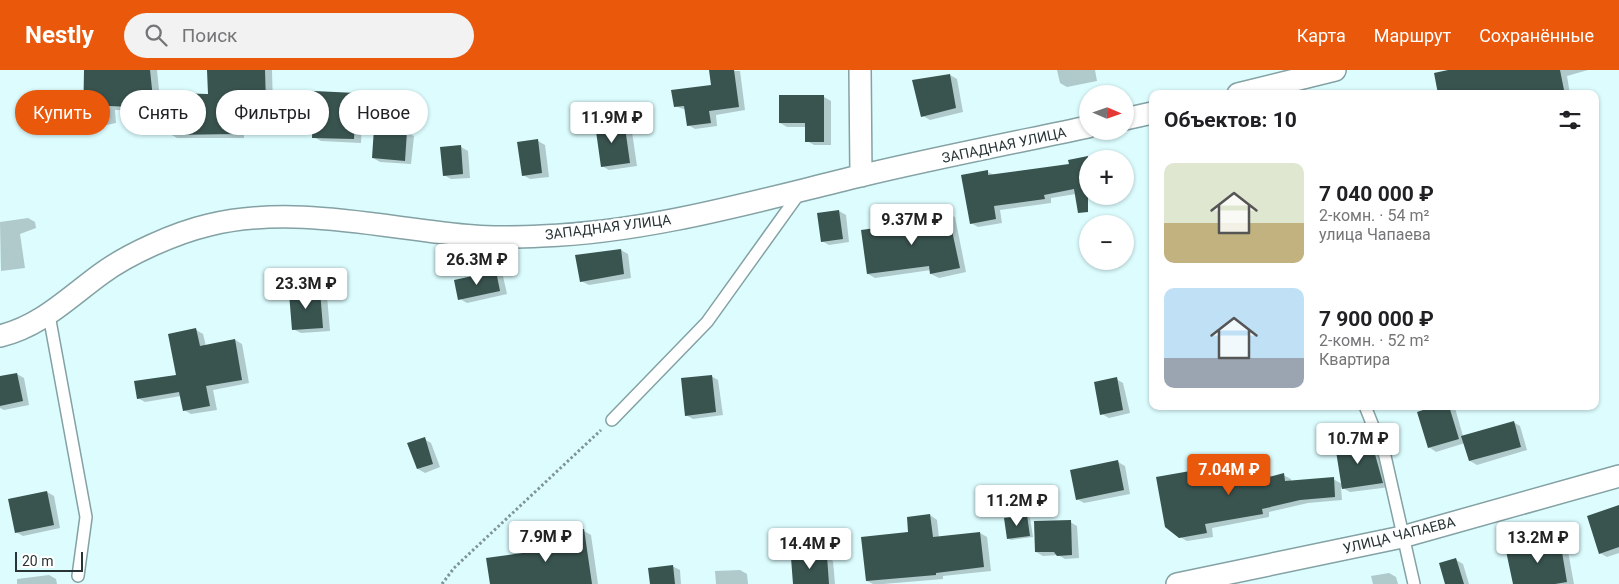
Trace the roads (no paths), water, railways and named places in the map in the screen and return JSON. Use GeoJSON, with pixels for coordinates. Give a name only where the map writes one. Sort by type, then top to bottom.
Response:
{"type":"FeatureCollection","features":[{"type":"Feature","properties":{"kind":"street"},"geometry":{"type":"LineString","coordinates":[[860,70],[861,176]]}},
{"type":"Feature","properties":{"kind":"street"},"geometry":{"type":"LineString","coordinates":[[1253,90],[1336,70]]}},
{"type":"Feature","properties":{"kind":"street"},"geometry":{"type":"LineString","coordinates":[[1134,117],[1149,113]]}},
{"type":"Feature","properties":{"kind":"street","name":"ЗАПАДНАЯ УЛИЦА"},"geometry":{"type":"LineString","coordinates":[[0,336],[49,315],[103,272],[170,236],[217,224],[250,218],[306,217],[476,236],[544,236],[612,229],[708,213],[861,176],[1079,129]]}},
{"type":"Feature","properties":{"kind":"street","name":"УЛИЦА ЧАПАЕВА"},"geometry":{"type":"LineString","coordinates":[[1176,584],[1402,536],[1619,476]]}},
{"type":"Feature","properties":{"kind":"lane"},"geometry":{"type":"LineString","coordinates":[[612,420],[707,322],[801,191]]}},
{"type":"Feature","properties":{"kind":"lane"},"geometry":{"type":"LineString","coordinates":[[49,315],[86,518],[78,576]]}},
{"type":"Feature","properties":{"kind":"lane"},"geometry":{"type":"LineString","coordinates":[[1367,410],[1385,456],[1414,584]]}}]}
